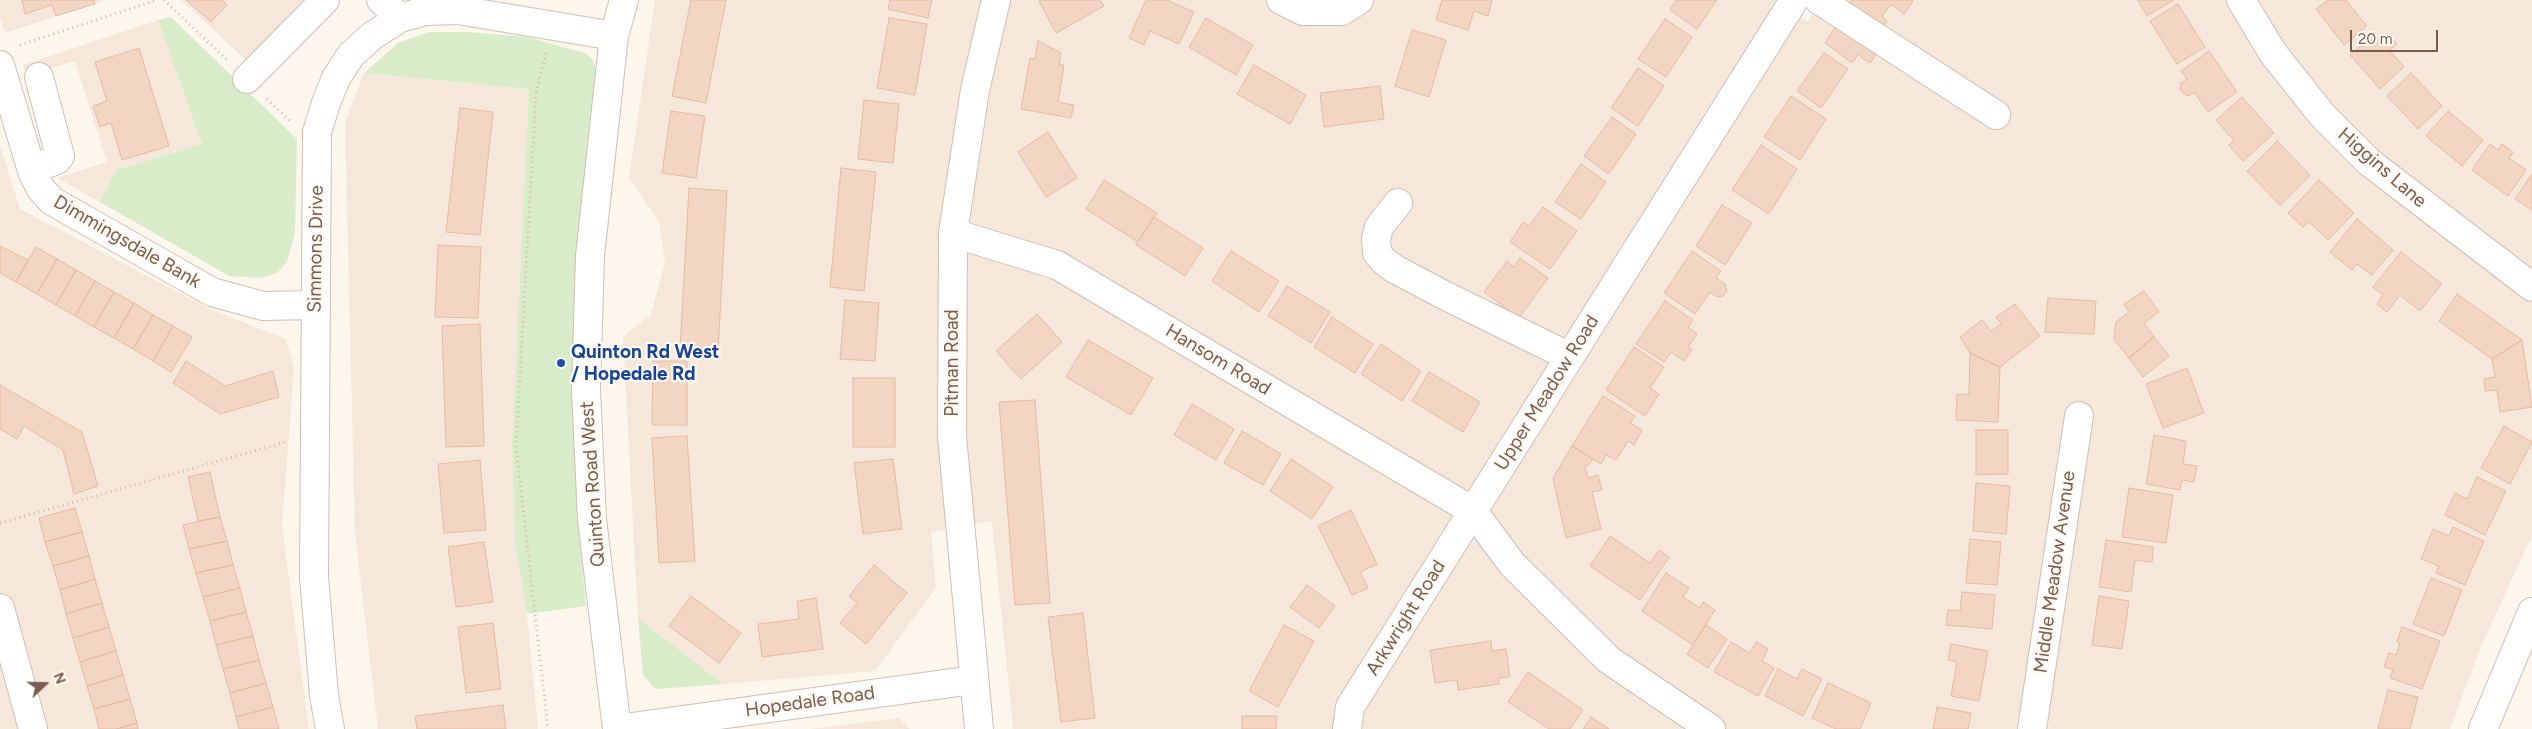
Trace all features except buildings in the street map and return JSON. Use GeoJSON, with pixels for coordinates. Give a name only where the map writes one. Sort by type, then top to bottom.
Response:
{"type":"FeatureCollection","features":[{"type":"Feature","properties":{"kind":"street"},"geometry":{"type":"LineString","coordinates":[[247,79],[324,0]]}},
{"type":"Feature","properties":{"kind":"street","name":"Quinton Road West"},"geometry":{"type":"LineString","coordinates":[[617,729],[592,519],[586,390],[590,256],[614,36],[624,0]]}},
{"type":"Feature","properties":{"kind":"street","name":"Pitman Road"},"geometry":{"type":"LineString","coordinates":[[979,729],[952,436],[953,233],[975,90],[996,0]]}},
{"type":"Feature","properties":{"kind":"street"},"geometry":{"type":"LineString","coordinates":[[1281,0],[1303,11],[1342,11],[1359,0]]}},
{"type":"Feature","properties":{"kind":"street","name":"Upper Meadow Road"},"geometry":{"type":"LineString","coordinates":[[1474,510],[1794,0]]}},
{"type":"Feature","properties":{"kind":"street"},"geometry":{"type":"LineString","coordinates":[[1819,0],[1996,115]]}},
{"type":"Feature","properties":{"kind":"street","name":"Higgins Lane"},"geometry":{"type":"LineString","coordinates":[[2241,0],[2273,53],[2322,115],[2369,162],[2532,287]]}},
{"type":"Feature","properties":{"kind":"street","name":"Simmons Drive"},"geometry":{"type":"LineString","coordinates":[[330,729],[324,695],[314,577],[314,305],[317,132],[336,78],[351,54],[372,36],[391,9],[458,10],[614,36]]}},
{"type":"Feature","properties":{"kind":"street","name":"Dimmingsdale Bank"},"geometry":{"type":"LineString","coordinates":[[6,56],[32,169],[41,189],[52,201],[212,292],[263,306],[314,305]]}},
{"type":"Feature","properties":{"kind":"street"},"geometry":{"type":"LineString","coordinates":[[32,169],[57,160],[60,156],[40,77]]}},
{"type":"Feature","properties":{"kind":"street"},"geometry":{"type":"LineString","coordinates":[[1398,203],[1379,227],[1376,239],[1377,253],[1383,260],[1393,268],[1444,295],[1570,358]]}},
{"type":"Feature","properties":{"kind":"street","name":"Hansom Road"},"geometry":{"type":"LineString","coordinates":[[953,233],[1057,265],[1474,510]]}},
{"type":"Feature","properties":{"kind":"street","name":"Middle Meadow Avenue"},"geometry":{"type":"LineString","coordinates":[[2032,729],[2079,416]]}},
{"type":"Feature","properties":{"kind":"street"},"geometry":{"type":"LineString","coordinates":[[1474,510],[1512,564],[1609,660],[1711,729]]}},
{"type":"Feature","properties":{"kind":"street","name":"Arkwright Road"},"geometry":{"type":"LineString","coordinates":[[1347,729],[1350,707],[1474,510]]}},
{"type":"Feature","properties":{"kind":"street"},"geometry":{"type":"LineString","coordinates":[[0,608],[33,729]]}},
{"type":"Feature","properties":{"kind":"street"},"geometry":{"type":"LineString","coordinates":[[2483,729],[2532,612]]}},
{"type":"Feature","properties":{"kind":"street","name":"Hopedale Road"},"geometry":{"type":"LineString","coordinates":[[617,729],[974,680]]}},
{"type":"Feature","properties":{"kind":"path"},"geometry":{"type":"LineString","coordinates":[[6,56],[156,0]]}},
{"type":"Feature","properties":{"kind":"path"},"geometry":{"type":"LineString","coordinates":[[548,729],[516,446],[536,94],[553,25]]}},
{"type":"Feature","properties":{"kind":"path"},"geometry":{"type":"LineString","coordinates":[[0,523],[314,434]]}},
{"type":"Feature","properties":{"kind":"shaded area"},"geometry":{"type":"Polygon","coordinates":[[[0,0],[106,0],[5,33],[0,18],[0,0]]]}},
{"type":"Feature","properties":{"kind":"shaded area"},"geometry":{"type":"Polygon","coordinates":[[[181,0],[307,0],[246,60],[181,0]]]}},
{"type":"Feature","properties":{"kind":"shaded area"},"geometry":{"type":"Polygon","coordinates":[[[655,0],[1776,0],[1807,22],[1821,0],[2532,0],[2532,536],[2482,644],[2450,729],[1013,729],[992,521],[931,532],[936,588],[875,671],[723,684],[638,618],[623,337],[651,314],[665,263],[659,221],[629,178],[655,0]]]}},
{"type":"Feature","properties":{"kind":"shaded area"},"geometry":{"type":"Polygon","coordinates":[[[158,20],[202,144],[116,170],[100,202],[57,178],[107,162],[75,61],[26,76],[23,65],[158,20]]]}},
{"type":"Feature","properties":{"kind":"shaded area"},"geometry":{"type":"Polygon","coordinates":[[[364,73],[529,89],[512,443],[515,541],[527,614],[538,729],[378,729],[355,533],[345,123],[364,73]]]}},
{"type":"Feature","properties":{"kind":"shaded area"},"geometry":{"type":"Polygon","coordinates":[[[0,145],[20,209],[214,311],[286,339],[294,368],[282,526],[309,729],[0,729],[0,145]]]}},
{"type":"Feature","properties":{"kind":"shaded area"},"geometry":{"type":"Polygon","coordinates":[[[899,718],[910,729],[810,729],[899,718]]]}},
{"type":"Feature","properties":{"kind":"green space"},"geometry":{"type":"Polygon","coordinates":[[[171,17],[297,139],[295,232],[287,262],[277,273],[260,278],[229,276],[100,202],[116,170],[202,144],[158,20],[171,17]]]}},
{"type":"Feature","properties":{"kind":"green space"},"geometry":{"type":"Polygon","coordinates":[[[429,32],[467,32],[527,37],[585,53],[592,59],[596,69],[573,369],[578,522],[586,606],[527,614],[515,541],[512,443],[529,89],[364,73],[398,43],[429,32]]]}},
{"type":"Feature","properties":{"kind":"green space"},"geometry":{"type":"Polygon","coordinates":[[[638,618],[723,684],[655,689],[643,675],[638,618]]]}},
{"type":"Feature","properties":{"kind":"place","name":"Quinton Rd West / Hopedale Rd"},"geometry":{"type":"Point","coordinates":[561,363]}}]}
